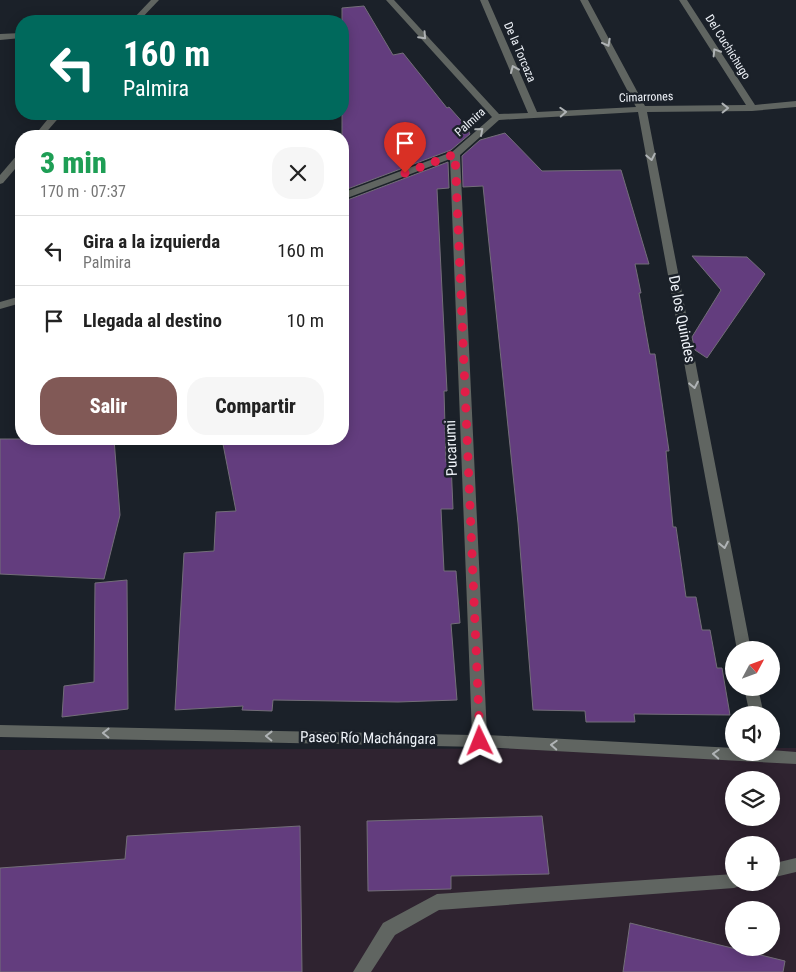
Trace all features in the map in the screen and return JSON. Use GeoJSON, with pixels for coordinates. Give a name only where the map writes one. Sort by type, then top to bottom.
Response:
{"type":"FeatureCollection","features":[{"type":"Feature","properties":{"kind":"street"},"geometry":{"type":"LineString","coordinates":[[141,15],[155,0]]}},
{"type":"Feature","properties":{"kind":"street","name":"Palmira"},"geometry":{"type":"LineString","coordinates":[[349,193],[455,154],[497,116],[390,0]]}},
{"type":"Feature","properties":{"kind":"street","name":"De la Torcaza"},"geometry":{"type":"LineString","coordinates":[[484,0],[533,114]]}},
{"type":"Feature","properties":{"kind":"street","name":"De los Quindes"},"geometry":{"type":"LineString","coordinates":[[584,0],[642,109],[742,641]]}},
{"type":"Feature","properties":{"kind":"street","name":"Del Cuchichugo"},"geometry":{"type":"LineString","coordinates":[[684,0],[752,108]]}},
{"type":"Feature","properties":{"kind":"street"},"geometry":{"type":"LineString","coordinates":[[0,37],[15,36]]}},
{"type":"Feature","properties":{"kind":"street","name":"Cimarrones"},"geometry":{"type":"LineString","coordinates":[[497,116],[642,109],[752,108],[796,104]]}},
{"type":"Feature","properties":{"kind":"street"},"geometry":{"type":"LineString","coordinates":[[43,130],[52,120]]}},
{"type":"Feature","properties":{"kind":"street","name":"Pucarumi"},"geometry":{"type":"LineString","coordinates":[[455,154],[480,741]]}},
{"type":"Feature","properties":{"kind":"street"},"geometry":{"type":"LineString","coordinates":[[0,181],[15,163]]}},
{"type":"Feature","properties":{"kind":"street"},"geometry":{"type":"LineString","coordinates":[[0,306],[15,301]]}},
{"type":"Feature","properties":{"kind":"street","name":"Paseo Río Machángara"},"geometry":{"type":"LineString","coordinates":[[0,731],[480,741],[725,753]]}},
{"type":"Feature","properties":{"kind":"street","name":"Paseo Río Machángara"},"geometry":{"type":"LineString","coordinates":[[780,756],[796,758]]}},
{"type":"Feature","properties":{"kind":"street"},"geometry":{"type":"LineString","coordinates":[[780,869],[796,865]]}},
{"type":"Feature","properties":{"kind":"street"},"geometry":{"type":"LineString","coordinates":[[361,972],[389,929],[437,902],[725,881]]}},
{"type":"Feature","properties":{"kind":"shaded area"},"geometry":{"type":"Polygon","coordinates":[[[725,748],[725,761],[780,761],[780,748],[796,748],[796,972],[0,972],[0,750],[725,748]]]}},
{"type":"Feature","properties":{"kind":"building"},"geometry":{"type":"Polygon","coordinates":[[[364,6],[393,55],[403,53],[447,108],[449,107],[467,127],[470,134],[451,150],[349,188],[349,130],[342,130],[342,120],[349,120],[349,15],[342,15],[342,8],[364,6]]]}},
{"type":"Feature","properties":{"kind":"building"},"geometry":{"type":"Polygon","coordinates":[[[505,133],[542,171],[621,170],[649,264],[635,264],[650,354],[655,354],[669,451],[666,451],[673,527],[676,527],[686,597],[696,597],[702,630],[710,630],[717,668],[722,668],[725,696],[727,696],[728,706],[725,706],[725,715],[634,714],[635,722],[586,722],[585,711],[533,710],[518,523],[483,186],[463,187],[462,156],[480,140],[505,133]]]}},
{"type":"Feature","properties":{"kind":"building"},"geometry":{"type":"Polygon","coordinates":[[[448,162],[449,188],[437,189],[447,391],[444,391],[446,462],[451,462],[453,509],[441,509],[444,571],[456,571],[460,623],[451,624],[457,700],[398,702],[273,700],[272,711],[242,710],[243,706],[175,710],[184,553],[214,551],[216,512],[236,511],[223,445],[349,445],[349,199],[448,162]]]}},
{"type":"Feature","properties":{"kind":"building"},"geometry":{"type":"Polygon","coordinates":[[[692,256],[747,257],[765,274],[707,358],[695,350],[692,337],[721,290],[692,256]]]}},
{"type":"Feature","properties":{"kind":"building"},"geometry":{"type":"Polygon","coordinates":[[[0,439],[15,439],[15,445],[114,445],[120,515],[104,579],[0,574],[0,439]]]}},
{"type":"Feature","properties":{"kind":"building"},"geometry":{"type":"Polygon","coordinates":[[[127,580],[128,709],[62,717],[64,686],[94,682],[95,583],[127,580]]]}},
{"type":"Feature","properties":{"kind":"building"},"geometry":{"type":"Polygon","coordinates":[[[542,816],[549,874],[451,876],[451,889],[368,891],[367,821],[542,816]]]}},
{"type":"Feature","properties":{"kind":"building"},"geometry":{"type":"Polygon","coordinates":[[[300,826],[302,972],[0,972],[0,868],[125,859],[127,836],[300,826]]]}},
{"type":"Feature","properties":{"kind":"building"},"geometry":{"type":"Polygon","coordinates":[[[630,923],[725,946],[725,956],[765,956],[785,961],[783,972],[623,972],[630,923]]]}},
{"type":"Feature","properties":{"kind":"route"},"geometry":{"type":"LineString","coordinates":[[405,173],[455,154],[480,741]]}}]}
